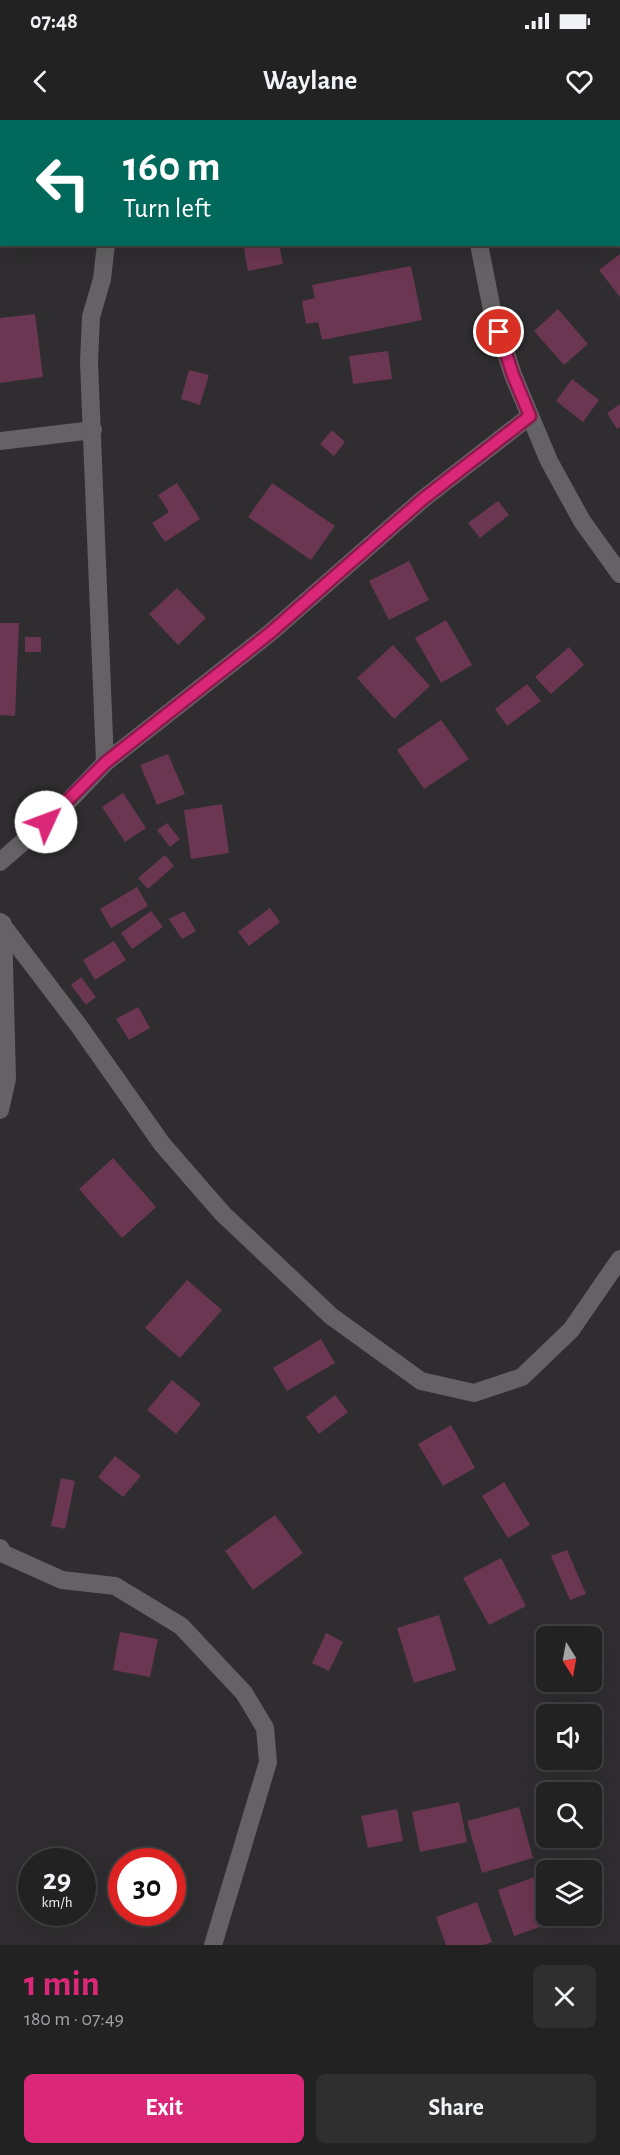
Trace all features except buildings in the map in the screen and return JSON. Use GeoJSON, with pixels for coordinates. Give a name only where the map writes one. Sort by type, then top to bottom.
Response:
{"type":"FeatureCollection","features":[{"type":"Feature","properties":{"kind":"street"},"geometry":{"type":"LineString","coordinates":[[105,763],[89,362],[91,317],[102,279],[106,246]]}},
{"type":"Feature","properties":{"kind":"street"},"geometry":{"type":"LineString","coordinates":[[479,246],[492,310],[513,375],[530,416],[549,460],[582,521],[620,574]]}},
{"type":"Feature","properties":{"kind":"street"},"geometry":{"type":"LineString","coordinates":[[0,862],[61,809],[105,763],[270,633],[423,499],[530,416]]}},
{"type":"Feature","properties":{"kind":"street"},"geometry":{"type":"LineString","coordinates":[[0,441],[93,430]]}},
{"type":"Feature","properties":{"kind":"street"},"geometry":{"type":"LineString","coordinates":[[0,1110],[7,1079],[2,923]]}},
{"type":"Feature","properties":{"kind":"street"},"geometry":{"type":"LineString","coordinates":[[2,923],[80,1026],[162,1144],[223,1214],[331,1316],[421,1381],[474,1394],[522,1377],[571,1330],[620,1259]]}},
{"type":"Feature","properties":{"kind":"street"},"geometry":{"type":"LineString","coordinates":[[0,1548],[4,1554],[62,1580],[115,1586],[181,1626],[244,1693],[265,1728],[268,1762],[213,1945]]}},
{"type":"Feature","properties":{"kind":"route"},"geometry":{"type":"LineString","coordinates":[[46,822],[105,763],[270,633],[423,499],[530,416],[499,332]]}}]}
